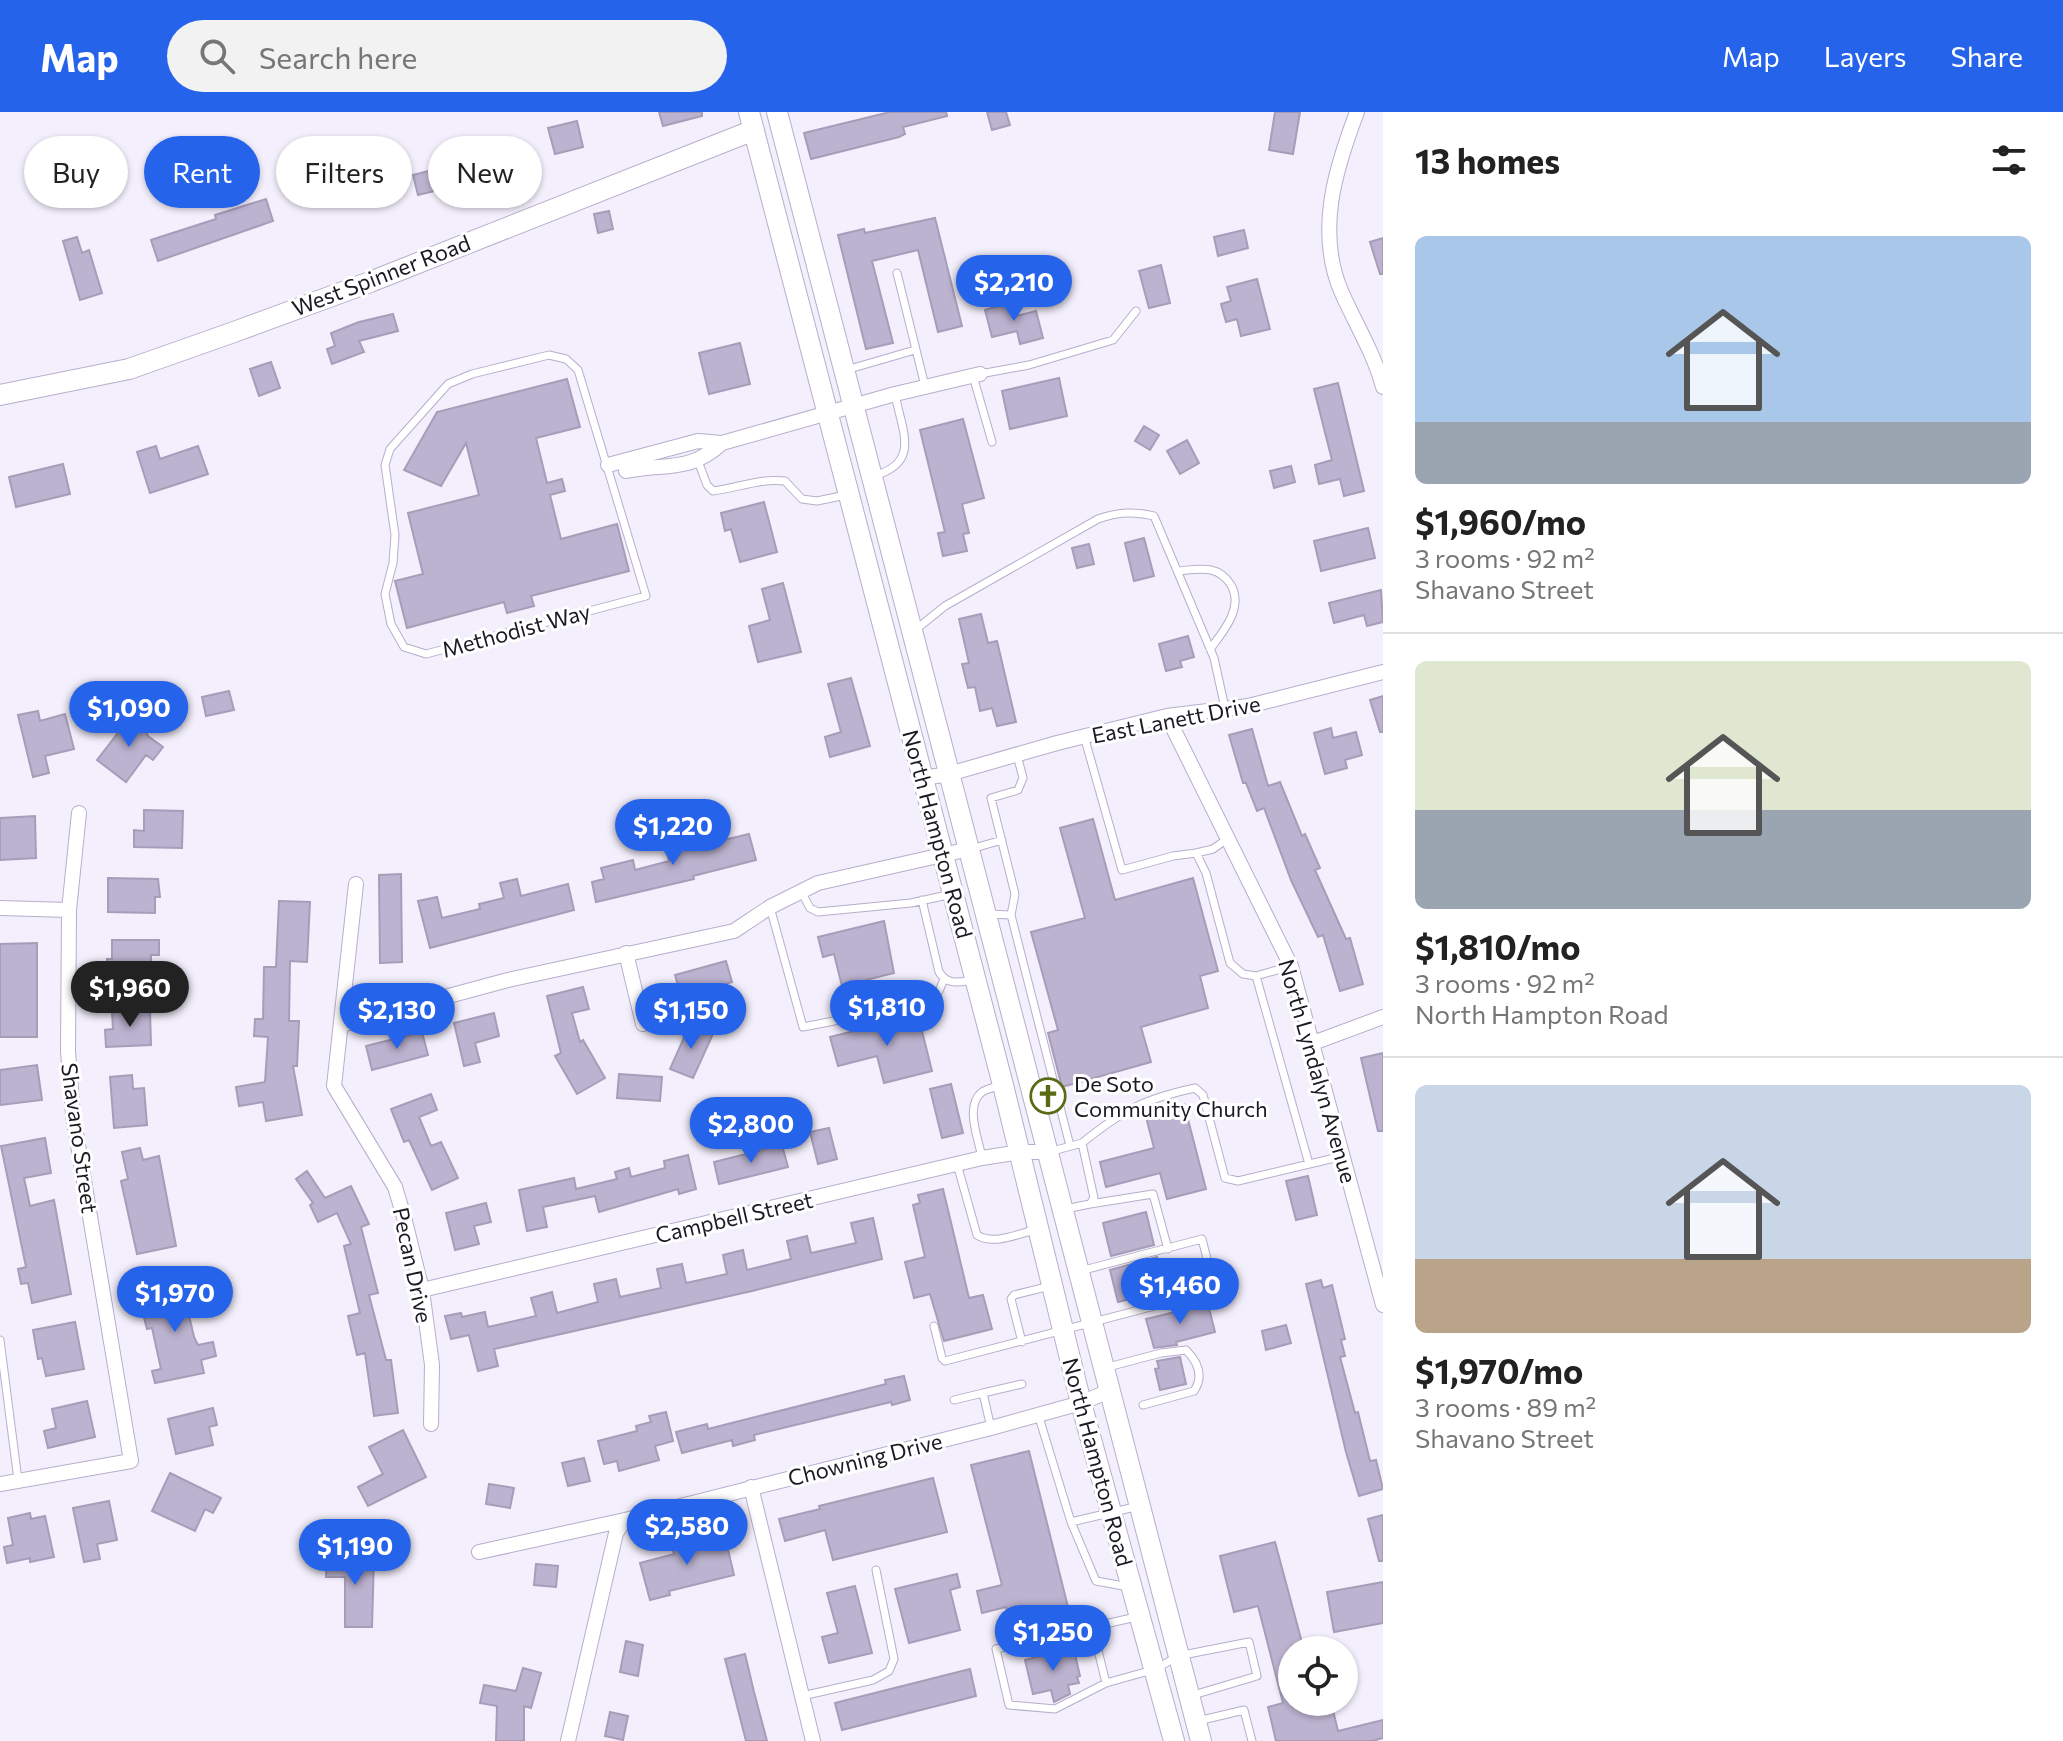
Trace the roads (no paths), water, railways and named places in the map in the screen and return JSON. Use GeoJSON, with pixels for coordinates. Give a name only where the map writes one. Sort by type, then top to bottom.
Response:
{"type":"FeatureCollection","features":[{"type":"Feature","properties":{"kind":"main road","name":"North Hampton Road"},"geometry":{"type":"LineString","coordinates":[[774,112],[855,405],[1198,1731]]}},
{"type":"Feature","properties":{"kind":"main road","name":"North Hampton Road"},"geometry":{"type":"LineString","coordinates":[[752,121],[976,980],[1109,1512],[1174,1741]]}},
{"type":"Feature","properties":{"kind":"main road","name":"West Spinner Road"},"geometry":{"type":"LineString","coordinates":[[0,395],[129,369],[234,332],[370,282],[752,121]]}},
{"type":"Feature","properties":{"kind":"main road"},"geometry":{"type":"LineString","coordinates":[[816,368],[843,366]]}},
{"type":"Feature","properties":{"kind":"main road"},"geometry":{"type":"LineString","coordinates":[[960,920],[985,913]]}},
{"type":"Feature","properties":{"kind":"main road"},"geometry":{"type":"LineString","coordinates":[[1000,1075],[1023,1058]]}},
{"type":"Feature","properties":{"kind":"main road"},"geometry":{"type":"LineString","coordinates":[[1129,1579],[1155,1565]]}},
{"type":"Feature","properties":{"kind":"street"},"geometry":{"type":"LineString","coordinates":[[752,121],[774,112]]}},
{"type":"Feature","properties":{"kind":"street"},"geometry":{"type":"LineString","coordinates":[[1357,112],[1329,203],[1328,247],[1340,289],[1363,334],[1383,387]]}},
{"type":"Feature","properties":{"kind":"street"},"geometry":{"type":"LineString","coordinates":[[609,469],[698,461],[722,443],[895,394],[976,375]]}},
{"type":"Feature","properties":{"kind":"street"},"geometry":{"type":"LineString","coordinates":[[609,469],[698,441],[722,443]]}},
{"type":"Feature","properties":{"kind":"street","name":"East Lanett Drive"},"geometry":{"type":"LineString","coordinates":[[923,778],[949,774],[1167,716],[1248,706],[1383,672]]}},
{"type":"Feature","properties":{"kind":"street","name":"North Lyndalyn Avenue"},"geometry":{"type":"LineString","coordinates":[[1167,716],[1291,966],[1379,1277],[1383,1305]]}},
{"type":"Feature","properties":{"kind":"street","name":"Shavano Street"},"geometry":{"type":"LineString","coordinates":[[18,1481],[131,1461],[73,1115],[68,1051],[69,910],[79,813]]}},
{"type":"Feature","properties":{"kind":"street"},"geometry":{"type":"LineString","coordinates":[[341,1025],[508,980],[734,931],[770,907],[818,883],[969,849]]}},
{"type":"Feature","properties":{"kind":"street","name":"Pecan Drive"},"geometry":{"type":"LineString","coordinates":[[356,884],[334,1086],[395,1187],[422,1290],[432,1365],[431,1424]]}},
{"type":"Feature","properties":{"kind":"street"},"geometry":{"type":"LineString","coordinates":[[0,908],[69,910]]}},
{"type":"Feature","properties":{"kind":"street"},"geometry":{"type":"LineString","coordinates":[[626,953],[643,1024]]}},
{"type":"Feature","properties":{"kind":"street"},"geometry":{"type":"LineString","coordinates":[[1313,1043],[1383,1017]]}},
{"type":"Feature","properties":{"kind":"street","name":"Campbell Street"},"geometry":{"type":"LineString","coordinates":[[422,1290],[982,1158],[1020,1152],[1048,1152]]}},
{"type":"Feature","properties":{"kind":"street","name":"Chowning Drive"},"geometry":{"type":"LineString","coordinates":[[479,1552],[625,1520],[991,1428],[1081,1403],[1109,1391]]}},
{"type":"Feature","properties":{"kind":"street"},"geometry":{"type":"LineString","coordinates":[[0,1484],[18,1481]]}},
{"type":"Feature","properties":{"kind":"street"},"geometry":{"type":"LineString","coordinates":[[751,1487],[813,1741]]}},
{"type":"Feature","properties":{"kind":"street"},"geometry":{"type":"LineString","coordinates":[[568,1741],[616,1533],[625,1520]]}},
{"type":"Feature","properties":{"kind":"lane"},"geometry":{"type":"LineString","coordinates":[[897,273],[925,386]]}},
{"type":"Feature","properties":{"kind":"lane"},"geometry":{"type":"LineString","coordinates":[[992,442],[976,375],[1029,365],[1113,340],[1136,311]]}},
{"type":"Feature","properties":{"kind":"lane"},"geometry":{"type":"LineString","coordinates":[[843,366],[915,350]]}},
{"type":"Feature","properties":{"kind":"lane","name":"Methodist Way"},"geometry":{"type":"LineString","coordinates":[[549,355],[566,359],[578,370],[609,469],[646,596],[426,654],[404,647],[391,624],[385,594],[393,563],[395,535],[385,465],[390,449],[448,384],[472,374],[549,355]]}},
{"type":"Feature","properties":{"kind":"lane"},"geometry":{"type":"LineString","coordinates":[[872,476],[899,464],[906,451],[895,394]]}},
{"type":"Feature","properties":{"kind":"lane"},"geometry":{"type":"LineString","coordinates":[[698,461],[707,485],[713,491],[771,480],[785,481],[802,499],[817,501],[849,494]]}},
{"type":"Feature","properties":{"kind":"lane"},"geometry":{"type":"LineString","coordinates":[[912,633],[945,606],[1037,552],[1112,514],[1135,511],[1154,516],[1210,649],[1225,710]]}},
{"type":"Feature","properties":{"kind":"lane"},"geometry":{"type":"LineString","coordinates":[[1178,571],[1208,570],[1219,573],[1234,591],[1233,613],[1210,649]]}},
{"type":"Feature","properties":{"kind":"lane"},"geometry":{"type":"LineString","coordinates":[[1084,736],[1122,870],[1213,849],[1228,839]]}},
{"type":"Feature","properties":{"kind":"lane"},"geometry":{"type":"LineString","coordinates":[[1017,755],[1023,778],[1018,790],[991,798],[1015,894],[1011,915],[1070,1146]]}},
{"type":"Feature","properties":{"kind":"lane"},"geometry":{"type":"LineString","coordinates":[[969,849],[1002,840]]}},
{"type":"Feature","properties":{"kind":"lane"},"geometry":{"type":"LineString","coordinates":[[1196,853],[1206,873],[1230,963],[1243,974],[1256,976],[1291,966]]}},
{"type":"Feature","properties":{"kind":"lane"},"geometry":{"type":"LineString","coordinates":[[802,893],[810,908],[818,912],[922,900],[953,893]]}},
{"type":"Feature","properties":{"kind":"lane"},"geometry":{"type":"LineString","coordinates":[[922,900],[939,972],[951,983],[976,980]]}},
{"type":"Feature","properties":{"kind":"lane"},"geometry":{"type":"LineString","coordinates":[[770,907],[803,1027],[839,1020],[939,991],[944,979]]}},
{"type":"Feature","properties":{"kind":"lane"},"geometry":{"type":"LineString","coordinates":[[985,913],[1011,915]]}},
{"type":"Feature","properties":{"kind":"lane"},"geometry":{"type":"LineString","coordinates":[[1256,976],[1309,1164]]}},
{"type":"Feature","properties":{"kind":"lane"},"geometry":{"type":"LineString","coordinates":[[982,1158],[973,1113],[975,1101],[1000,1075]]}},
{"type":"Feature","properties":{"kind":"lane"},"geometry":{"type":"LineString","coordinates":[[1048,1152],[1082,1143],[1129,1108],[1153,1098],[1195,1088],[1203,1095],[1225,1178],[1238,1181],[1343,1156]]}},
{"type":"Feature","properties":{"kind":"lane"},"geometry":{"type":"LineString","coordinates":[[1082,1143],[1094,1198],[1090,1204]]}},
{"type":"Feature","properties":{"kind":"lane"},"geometry":{"type":"LineString","coordinates":[[957,1164],[977,1235],[984,1240],[993,1240],[1038,1229]]}},
{"type":"Feature","properties":{"kind":"lane"},"geometry":{"type":"LineString","coordinates":[[1063,1210],[1153,1194],[1168,1249]]}},
{"type":"Feature","properties":{"kind":"lane"},"geometry":{"type":"LineString","coordinates":[[934,1326],[945,1361],[1215,1290],[1202,1239],[1079,1272]]}},
{"type":"Feature","properties":{"kind":"lane"},"geometry":{"type":"LineString","coordinates":[[1022,1342],[1011,1299],[1014,1295],[1052,1286]]}},
{"type":"Feature","properties":{"kind":"lane"},"geometry":{"type":"LineString","coordinates":[[0,1340],[18,1481]]}},
{"type":"Feature","properties":{"kind":"lane"},"geometry":{"type":"LineString","coordinates":[[1104,1368],[1161,1353],[1186,1350],[1195,1358],[1200,1383],[1194,1391],[1143,1405]]}},
{"type":"Feature","properties":{"kind":"lane"},"geometry":{"type":"LineString","coordinates":[[954,1400],[1022,1384]]}},
{"type":"Feature","properties":{"kind":"lane"},"geometry":{"type":"LineString","coordinates":[[983,1393],[991,1428]]}},
{"type":"Feature","properties":{"kind":"lane"},"geometry":{"type":"LineString","coordinates":[[1038,1414],[1071,1522],[1096,1581],[1129,1579]]}},
{"type":"Feature","properties":{"kind":"lane"},"geometry":{"type":"LineString","coordinates":[[1071,1522],[1139,1506]]}},
{"type":"Feature","properties":{"kind":"lane"},"geometry":{"type":"LineString","coordinates":[[802,1696],[873,1680],[889,1671],[894,1659],[876,1570]]}},
{"type":"Feature","properties":{"kind":"lane"},"geometry":{"type":"LineString","coordinates":[[1138,1617],[996,1649],[1009,1705],[1055,1709],[1106,1683],[1156,1669],[1178,1656],[1249,1642],[1257,1676],[1189,1696]]}},
{"type":"Feature","properties":{"kind":"lane"},"geometry":{"type":"LineString","coordinates":[[1092,1626],[1106,1683]]}},
{"type":"Feature","properties":{"kind":"lane"},"geometry":{"type":"LineString","coordinates":[[1198,1731],[1244,1710],[1252,1741]]}},
{"type":"Feature","properties":{"kind":"place","name":"De Soto Community Church"},"geometry":{"type":"Point","coordinates":[1048,1096]}}]}
